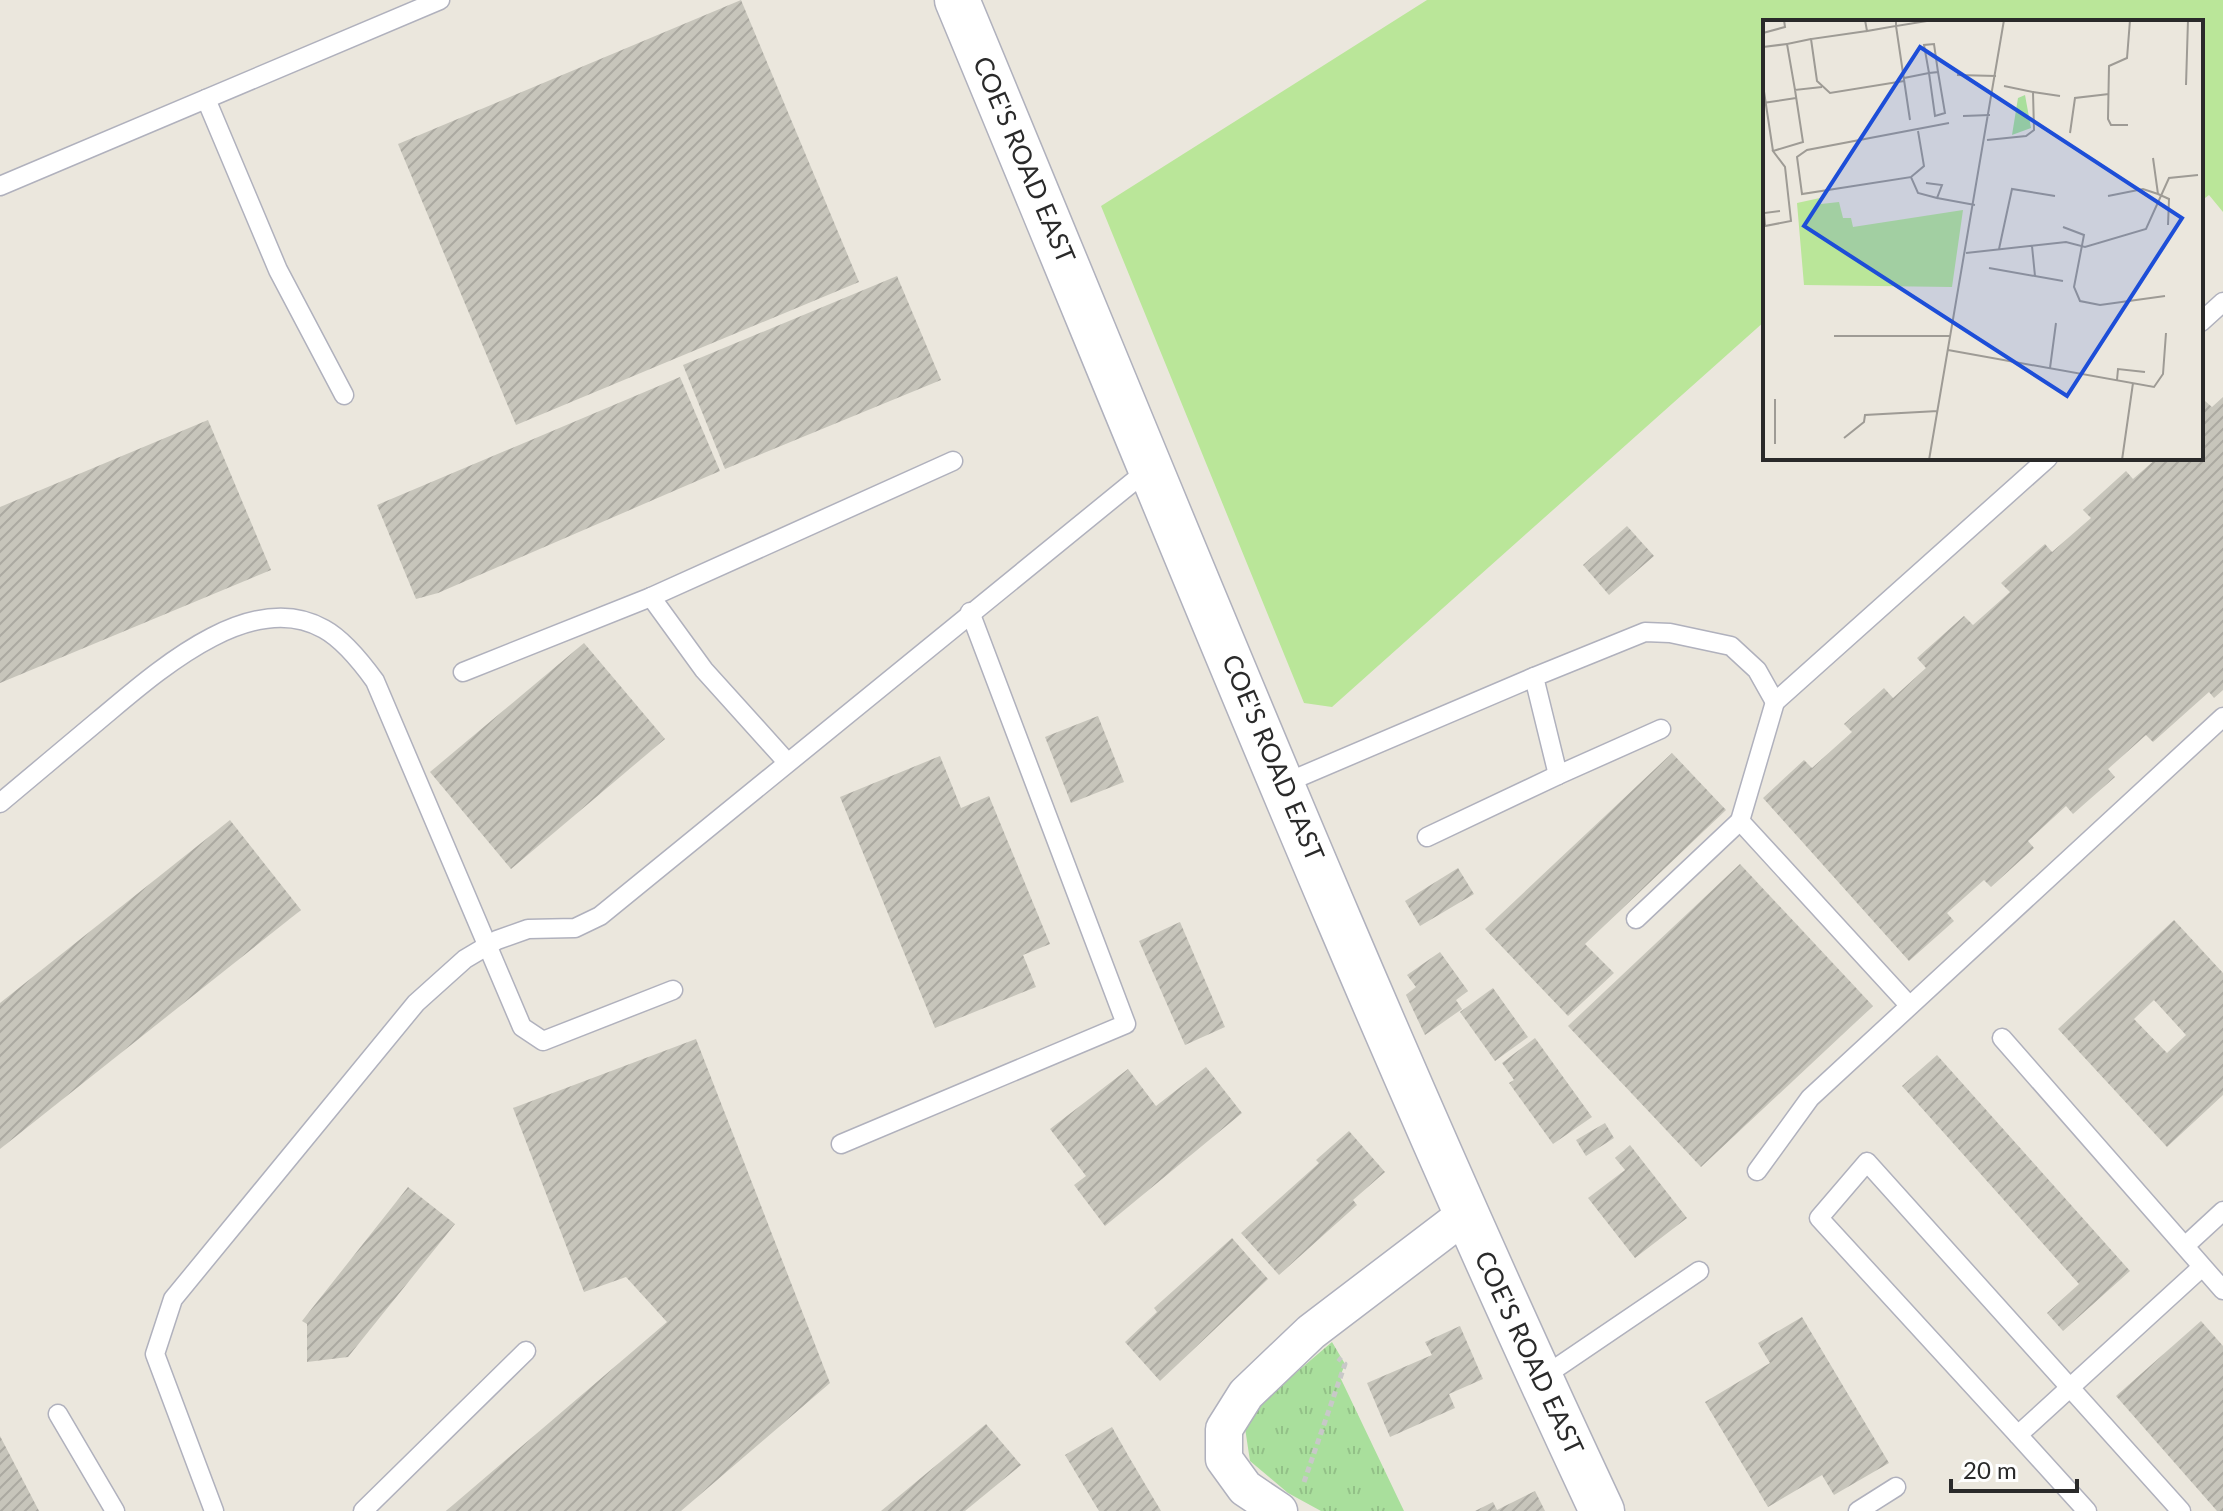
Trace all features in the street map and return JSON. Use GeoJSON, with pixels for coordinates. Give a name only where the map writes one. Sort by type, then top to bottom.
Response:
{"type":"FeatureCollection","features":[{"type":"Feature","properties":{"kind":"street","name":"COE'S ROAD EAST"},"geometry":{"type":"LineString","coordinates":[[957,0],[1283,784],[1466,1214],[1602,1511]]}},
{"type":"Feature","properties":{"kind":"street"},"geometry":{"type":"LineString","coordinates":[[1289,1504],[1245,1488],[1224,1459],[1224,1429],[1246,1394],[1311,1332],[1466,1214]]}},
{"type":"Feature","properties":{"kind":"lane"},"geometry":{"type":"LineString","coordinates":[[0,186],[440,0]]}},
{"type":"Feature","properties":{"kind":"lane"},"geometry":{"type":"LineString","coordinates":[[206,99],[278,270],[344,395]]}},
{"type":"Feature","properties":{"kind":"lane"},"geometry":{"type":"LineString","coordinates":[[2203,320],[2223,302]]}},
{"type":"Feature","properties":{"kind":"lane"},"geometry":{"type":"LineString","coordinates":[[1636,919],[1740,821],[1775,702],[2046,460]]}},
{"type":"Feature","properties":{"kind":"lane"},"geometry":{"type":"LineString","coordinates":[[463,672],[651,597],[953,461]]}},
{"type":"Feature","properties":{"kind":"lane"},"geometry":{"type":"LineString","coordinates":[[214,1511],[155,1354],[173,1299],[416,1003],[465,959],[490,945],[528,929],[575,928],[600,916],[1151,467]]}},
{"type":"Feature","properties":{"kind":"lane"},"geometry":{"type":"LineString","coordinates":[[651,597],[704,670],[787,762]]}},
{"type":"Feature","properties":{"kind":"lane"},"geometry":{"type":"LineString","coordinates":[[841,1144],[1126,1024],[970,612]]}},
{"type":"Feature","properties":{"kind":"lane"},"geometry":{"type":"LineString","coordinates":[[0,803],[156,673],[198,643],[245,623],[288,619],[324,628],[361,661],[375,681],[490,945],[522,1027],[543,1041],[673,990]]}},
{"type":"Feature","properties":{"kind":"lane"},"geometry":{"type":"LineString","coordinates":[[1283,784],[1645,632],[1670,633],[1731,646],[1757,670],[1775,702]]}},
{"type":"Feature","properties":{"kind":"lane"},"geometry":{"type":"LineString","coordinates":[[1534,677],[1558,775]]}},
{"type":"Feature","properties":{"kind":"lane"},"geometry":{"type":"LineString","coordinates":[[1757,1171],[1810,1098],[1908,1004],[2223,717]]}},
{"type":"Feature","properties":{"kind":"lane"},"geometry":{"type":"LineString","coordinates":[[1427,837],[1661,729]]}},
{"type":"Feature","properties":{"kind":"lane"},"geometry":{"type":"LineString","coordinates":[[1740,821],[1908,1004]]}},
{"type":"Feature","properties":{"kind":"lane"},"geometry":{"type":"LineString","coordinates":[[2002,1038],[2223,1290]]}},
{"type":"Feature","properties":{"kind":"lane"},"geometry":{"type":"LineString","coordinates":[[2087,1511],[1819,1218],[1867,1162],[2181,1511]]}},
{"type":"Feature","properties":{"kind":"lane"},"geometry":{"type":"LineString","coordinates":[[2185,1246],[2223,1211]]}},
{"type":"Feature","properties":{"kind":"lane"},"geometry":{"type":"LineString","coordinates":[[2018,1435],[2202,1267]]}},
{"type":"Feature","properties":{"kind":"lane"},"geometry":{"type":"LineString","coordinates":[[1540,1379],[1699,1271]]}},
{"type":"Feature","properties":{"kind":"lane"},"geometry":{"type":"LineString","coordinates":[[363,1511],[526,1351]]}},
{"type":"Feature","properties":{"kind":"lane"},"geometry":{"type":"LineString","coordinates":[[58,1414],[115,1511]]}},
{"type":"Feature","properties":{"kind":"lane"},"geometry":{"type":"LineString","coordinates":[[1858,1511],[1896,1487]]}},
{"type":"Feature","properties":{"kind":"path"},"geometry":{"type":"LineString","coordinates":[[1289,1504],[1345,1364],[1311,1332]]}},
{"type":"Feature","properties":{"kind":"green space"},"geometry":{"type":"Polygon","coordinates":[[[1427,0],[2223,0],[2223,212],[2209,195],[2203,200],[2203,20],[1763,20],[1763,323],[1332,707],[1304,703],[1101,206],[1427,0]]]}},
{"type":"Feature","properties":{"kind":"green space"},"geometry":{"type":"Polygon","coordinates":[[[1332,1342],[1345,1364],[1340,1377],[1404,1511],[1321,1511],[1288,1493],[1250,1461],[1245,1428],[1259,1404],[1332,1342]]]}},
{"type":"Feature","properties":{"kind":"building"},"geometry":{"type":"Polygon","coordinates":[[[741,0],[859,282],[516,425],[398,144],[741,0]]]}},
{"type":"Feature","properties":{"kind":"building"},"geometry":{"type":"Polygon","coordinates":[[[897,276],[941,380],[725,469],[683,365],[897,276]]]}},
{"type":"Feature","properties":{"kind":"building"},"geometry":{"type":"Polygon","coordinates":[[[680,377],[720,471],[438,593],[416,599],[377,505],[680,377]]]}},
{"type":"Feature","properties":{"kind":"building"},"geometry":{"type":"Polygon","coordinates":[[[2223,397],[2223,690],[2214,698],[2209,692],[2153,742],[2146,735],[2108,769],[2115,777],[2073,814],[2066,806],[2028,841],[2034,848],[1991,887],[1984,880],[1947,913],[1954,921],[1909,961],[1763,798],[1804,760],[1812,768],[1852,732],[1844,724],[1884,688],[1893,698],[1926,668],[1917,658],[1964,616],[1973,625],[2010,592],[2001,583],[2045,544],[2052,552],[2091,518],[2083,510],[2126,471],[2133,479],[2155,460],[2203,460],[2203,403],[2205,401],[2212,407],[2223,397]]]}},
{"type":"Feature","properties":{"kind":"building"},"geometry":{"type":"Polygon","coordinates":[[[208,420],[271,570],[0,683],[0,507],[208,420]]]}},
{"type":"Feature","properties":{"kind":"building"},"geometry":{"type":"Polygon","coordinates":[[[1627,526],[1654,556],[1609,595],[1583,565],[1627,526]]]}},
{"type":"Feature","properties":{"kind":"building"},"geometry":{"type":"Polygon","coordinates":[[[584,643],[665,739],[511,869],[430,772],[584,643]]]}},
{"type":"Feature","properties":{"kind":"building"},"geometry":{"type":"Polygon","coordinates":[[[1098,716],[1124,782],[1071,803],[1045,737],[1098,716]]]}},
{"type":"Feature","properties":{"kind":"building"},"geometry":{"type":"Polygon","coordinates":[[[1672,753],[1726,810],[1585,944],[1614,973],[1568,1016],[1485,929],[1672,753]]]}},
{"type":"Feature","properties":{"kind":"building"},"geometry":{"type":"Polygon","coordinates":[[[940,756],[961,808],[989,796],[1050,944],[1023,955],[1036,987],[935,1028],[840,797],[940,756]]]}},
{"type":"Feature","properties":{"kind":"building"},"geometry":{"type":"Polygon","coordinates":[[[230,820],[301,910],[0,1149],[0,1003],[230,820]]]}},
{"type":"Feature","properties":{"kind":"building"},"geometry":{"type":"Polygon","coordinates":[[[1740,864],[1873,1006],[1701,1167],[1568,1026],[1740,864]]]}},
{"type":"Feature","properties":{"kind":"building"},"geometry":{"type":"Polygon","coordinates":[[[1458,868],[1474,894],[1420,926],[1405,901],[1458,868]]]}},
{"type":"Feature","properties":{"kind":"building"},"geometry":{"type":"Polygon","coordinates":[[[2174,920],[2223,973],[2223,1095],[2167,1147],[2058,1029],[2174,920]],[[2154,1000],[2134,1019],[2167,1053],[2186,1035],[2154,1000]]]}},
{"type":"Feature","properties":{"kind":"building"},"geometry":{"type":"Polygon","coordinates":[[[1180,922],[1225,1027],[1185,1045],[1139,941],[1180,922]]]}},
{"type":"Feature","properties":{"kind":"building"},"geometry":{"type":"Polygon","coordinates":[[[1440,952],[1468,991],[1456,1000],[1462,1009],[1425,1035],[1406,995],[1416,987],[1407,975],[1440,952]]]}},
{"type":"Feature","properties":{"kind":"building"},"geometry":{"type":"Polygon","coordinates":[[[1493,988],[1528,1037],[1495,1061],[1460,1012],[1493,988]]]}},
{"type":"Feature","properties":{"kind":"building"},"geometry":{"type":"Polygon","coordinates":[[[1535,1038],[1592,1117],[1553,1144],[1509,1083],[1514,1080],[1502,1063],[1535,1038]]]}},
{"type":"Feature","properties":{"kind":"building"},"geometry":{"type":"Polygon","coordinates":[[[696,1039],[830,1383],[681,1511],[446,1511],[667,1322],[626,1277],[584,1292],[513,1108],[696,1039]]]}},
{"type":"Feature","properties":{"kind":"building"},"geometry":{"type":"Polygon","coordinates":[[[1937,1055],[2130,1271],[2063,1331],[2047,1313],[2079,1284],[1902,1086],[1937,1055]]]}},
{"type":"Feature","properties":{"kind":"building"},"geometry":{"type":"Polygon","coordinates":[[[1206,1067],[1242,1113],[1105,1226],[1074,1185],[1086,1176],[1050,1129],[1128,1069],[1156,1106],[1206,1067]]]}},
{"type":"Feature","properties":{"kind":"building"},"geometry":{"type":"Polygon","coordinates":[[[1605,1123],[1614,1138],[1586,1156],[1576,1140],[1605,1123]]]}},
{"type":"Feature","properties":{"kind":"building"},"geometry":{"type":"Polygon","coordinates":[[[1349,1131],[1385,1172],[1353,1200],[1357,1205],[1279,1275],[1241,1233],[1319,1163],[1316,1160],[1349,1131]]]}},
{"type":"Feature","properties":{"kind":"building"},"geometry":{"type":"Polygon","coordinates":[[[1630,1145],[1687,1218],[1635,1258],[1588,1198],[1625,1170],[1615,1158],[1630,1145]]]}},
{"type":"Feature","properties":{"kind":"building"},"geometry":{"type":"Polygon","coordinates":[[[408,1187],[455,1224],[348,1357],[307,1362],[307,1324],[302,1321],[408,1187]]]}},
{"type":"Feature","properties":{"kind":"building"},"geometry":{"type":"Polygon","coordinates":[[[1232,1238],[1268,1279],[1160,1381],[1125,1342],[1157,1312],[1154,1308],[1232,1238]]]}},
{"type":"Feature","properties":{"kind":"building"},"geometry":{"type":"Polygon","coordinates":[[[1802,1317],[1889,1463],[1834,1495],[1822,1475],[1768,1507],[1705,1402],[1770,1363],[1758,1343],[1802,1317]]]}},
{"type":"Feature","properties":{"kind":"building"},"geometry":{"type":"Polygon","coordinates":[[[2201,1321],[2223,1346],[2223,1511],[2217,1511],[2116,1396],[2201,1321]]]}},
{"type":"Feature","properties":{"kind":"building"},"geometry":{"type":"Polygon","coordinates":[[[1460,1326],[1483,1379],[1449,1394],[1455,1408],[1390,1437],[1367,1383],[1432,1355],[1425,1342],[1460,1326]]]}},
{"type":"Feature","properties":{"kind":"building"},"geometry":{"type":"Polygon","coordinates":[[[986,1424],[1021,1465],[965,1511],[881,1511],[986,1424]]]}},
{"type":"Feature","properties":{"kind":"building"},"geometry":{"type":"Polygon","coordinates":[[[1112,1427],[1161,1511],[1099,1511],[1065,1455],[1112,1427]]]}},
{"type":"Feature","properties":{"kind":"building"},"geometry":{"type":"Polygon","coordinates":[[[0,1436],[39,1511],[0,1511],[0,1436]]]}},
{"type":"Feature","properties":{"kind":"building"},"geometry":{"type":"Polygon","coordinates":[[[1535,1491],[1545,1511],[1475,1511],[1493,1502],[1497,1510],[1535,1491]]]}}]}
